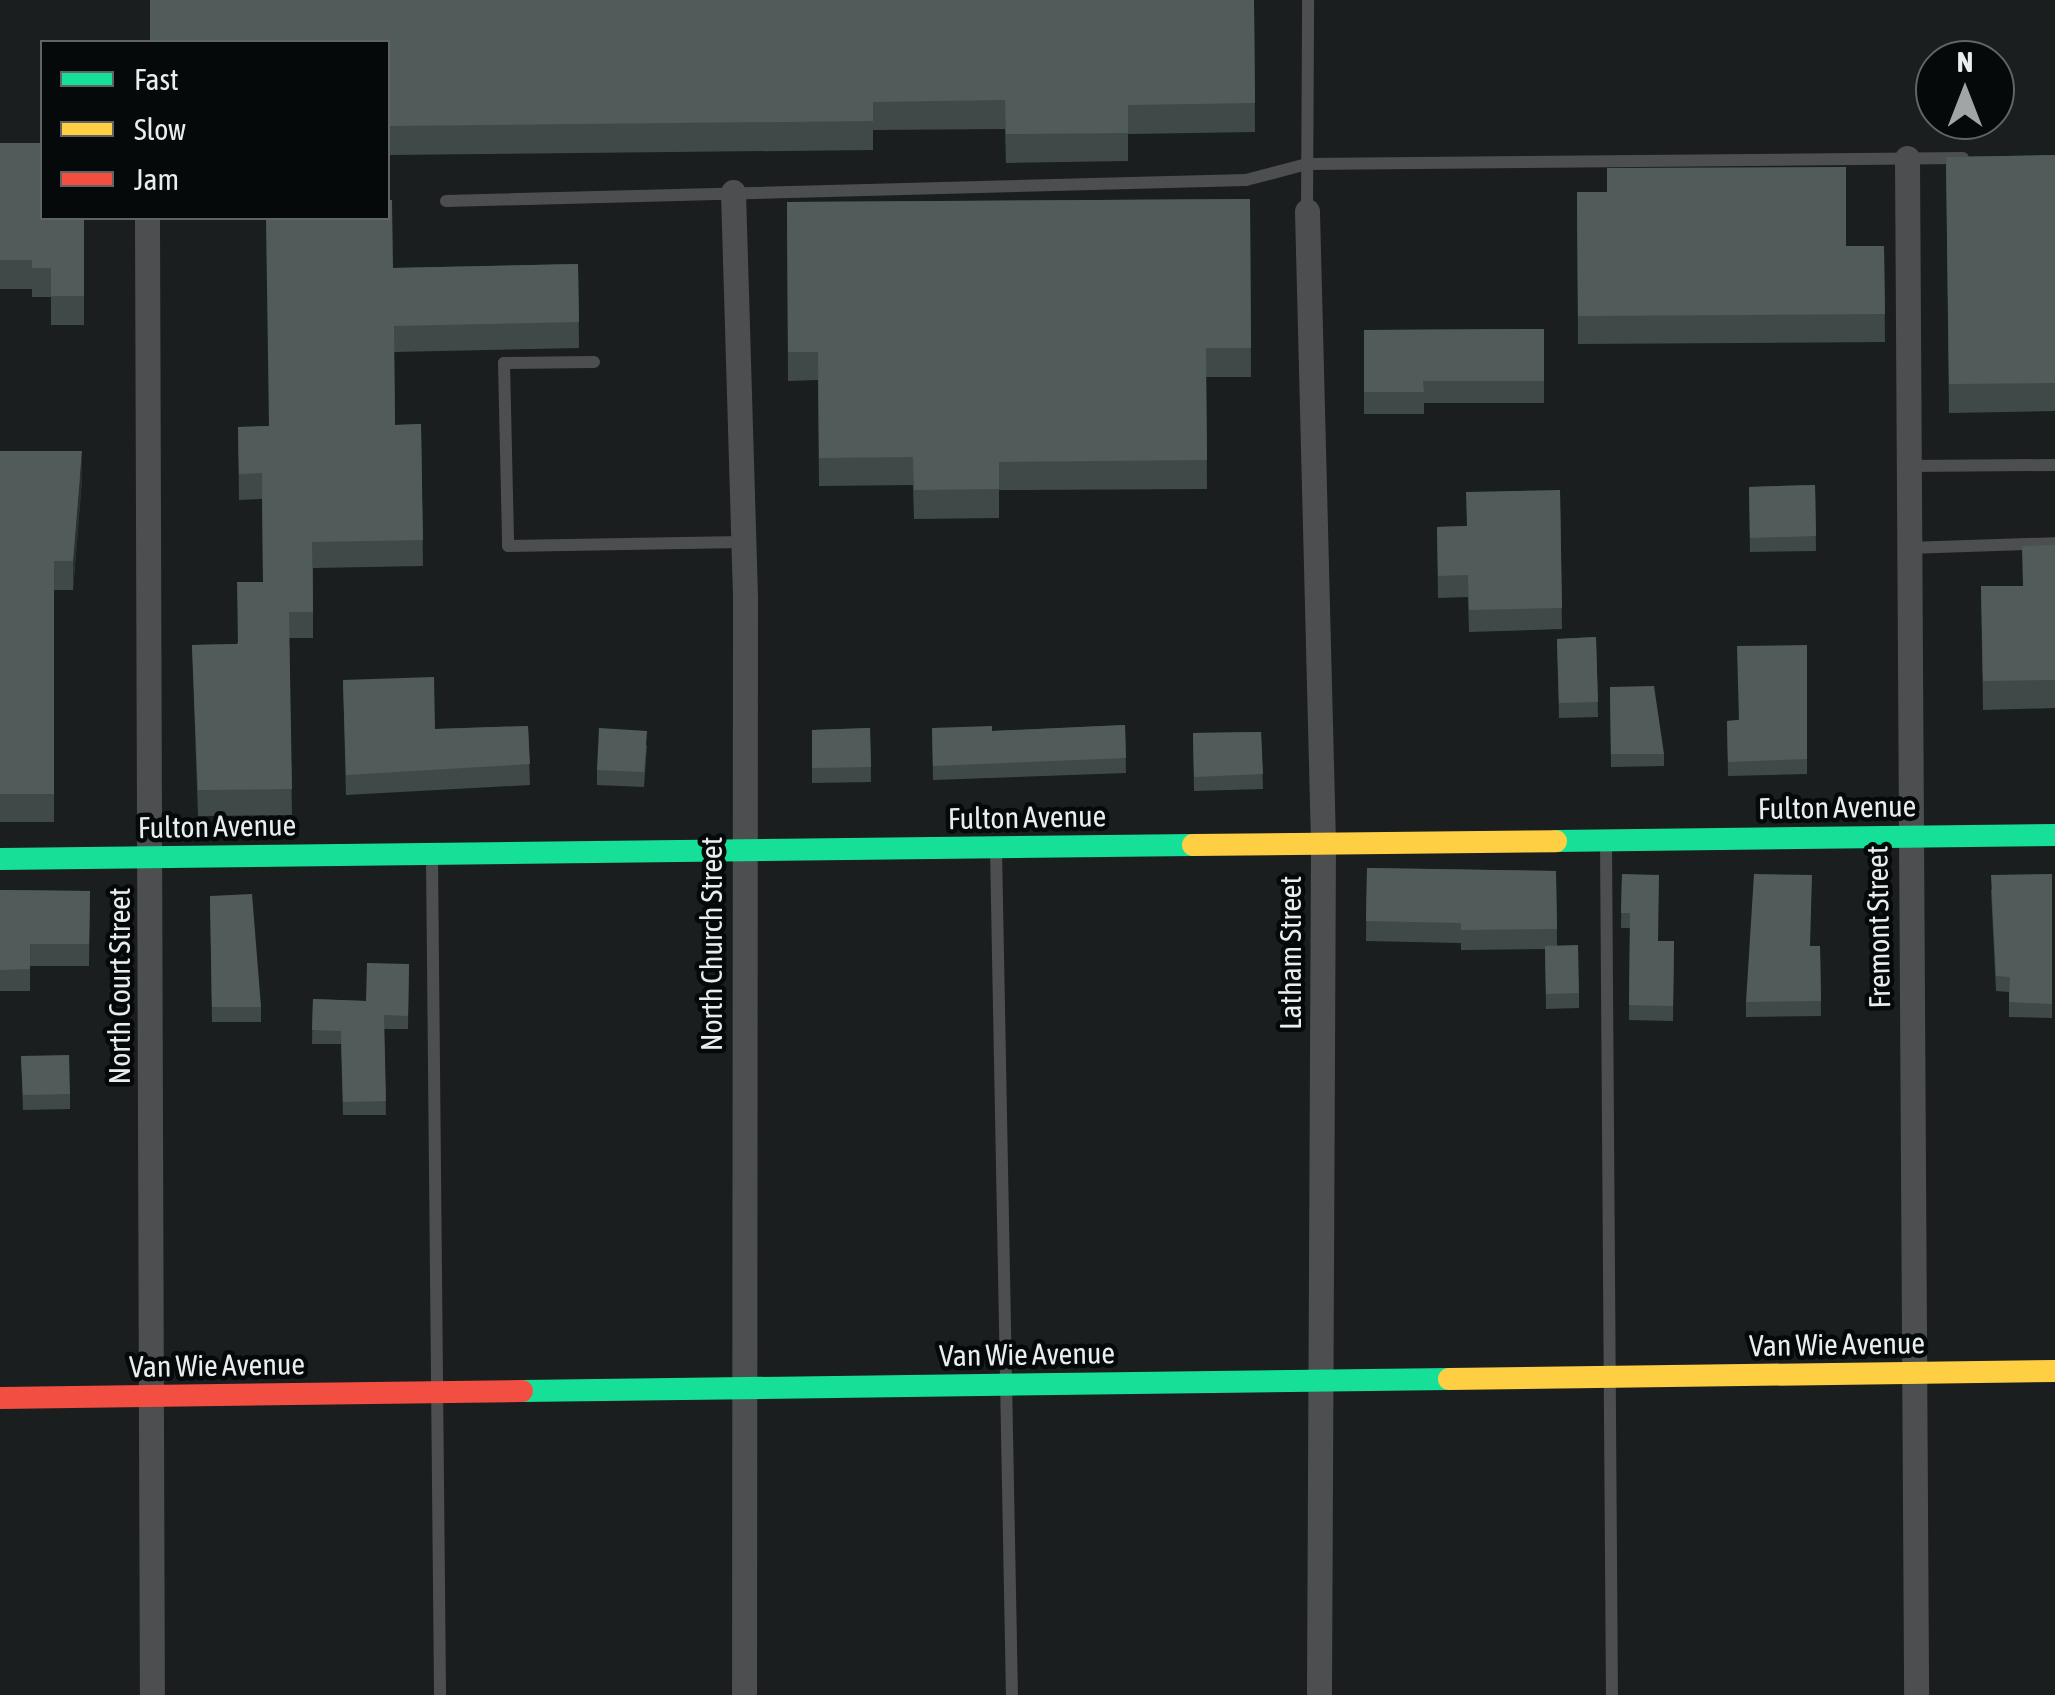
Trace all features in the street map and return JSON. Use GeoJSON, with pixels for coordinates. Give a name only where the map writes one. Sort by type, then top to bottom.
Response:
{"type":"FeatureCollection","features":[{"type":"Feature","properties":{"kind":"street","name":"Fremont Street"},"geometry":{"type":"LineString","coordinates":[[1907,158],[1909,836],[1918,1373],[1916,1695]]}},
{"type":"Feature","properties":{"kind":"street","name":"North Church Street"},"geometry":{"type":"LineString","coordinates":[[732,192],[742,542],[744,1695]]}},
{"type":"Feature","properties":{"kind":"street","name":"Latham Street"},"geometry":{"type":"LineString","coordinates":[[1307,211],[1323,843],[1323,1380],[1318,1695]]}},
{"type":"Feature","properties":{"kind":"street","name":"North Court Street"},"geometry":{"type":"LineString","coordinates":[[147,220],[152,1695]]}},
{"type":"Feature","properties":{"kind":"street","name":"Fulton Avenue"},"geometry":{"type":"LineString","coordinates":[[0,858],[2055,834]]}},
{"type":"Feature","properties":{"kind":"street","name":"Van Wie Avenue"},"geometry":{"type":"LineString","coordinates":[[0,1398],[2055,1371]]}},
{"type":"Feature","properties":{"kind":"lane"},"geometry":{"type":"LineString","coordinates":[[1307,211],[1308,0]]}},
{"type":"Feature","properties":{"kind":"lane"},"geometry":{"type":"LineString","coordinates":[[446,201],[696,198],[732,192],[1246,180],[1307,164],[1981,158]]}},
{"type":"Feature","properties":{"kind":"lane"},"geometry":{"type":"LineString","coordinates":[[594,362],[504,363],[508,546],[742,542]]}},
{"type":"Feature","properties":{"kind":"lane"},"geometry":{"type":"LineString","coordinates":[[1908,466],[2055,465]]}},
{"type":"Feature","properties":{"kind":"lane"},"geometry":{"type":"LineString","coordinates":[[1908,548],[2055,542]]}},
{"type":"Feature","properties":{"kind":"lane"},"geometry":{"type":"LineString","coordinates":[[1606,840],[1612,1695]]}},
{"type":"Feature","properties":{"kind":"lane"},"geometry":{"type":"LineString","coordinates":[[996,847],[1012,1695]]}},
{"type":"Feature","properties":{"kind":"lane"},"geometry":{"type":"LineString","coordinates":[[432,854],[440,1695]]}},
{"type":"Feature","properties":{"kind":"building"},"geometry":{"type":"Polygon","coordinates":[[[150,0],[1254,0],[1255,103],[1128,105],[1128,133],[1006,134],[1005,100],[873,102],[873,121],[390,126],[390,40],[150,40],[150,0]]]}},
{"type":"Feature","properties":{"kind":"building"},"geometry":{"type":"Polygon","coordinates":[[[0,143],[40,143],[40,220],[84,220],[84,296],[51,296],[51,268],[32,268],[32,260],[0,260],[0,143]]]}},
{"type":"Feature","properties":{"kind":"building"},"geometry":{"type":"Polygon","coordinates":[[[2055,155],[2055,383],[1949,384],[1946,157],[2055,155]]]}},
{"type":"Feature","properties":{"kind":"building"},"geometry":{"type":"Polygon","coordinates":[[[1846,167],[1846,246],[1884,246],[1885,314],[1578,316],[1577,192],[1607,192],[1607,168],[1846,167]]]}},
{"type":"Feature","properties":{"kind":"building"},"geometry":{"type":"Polygon","coordinates":[[[1250,199],[1251,348],[1206,348],[1207,460],[999,462],[999,489],[914,490],[913,457],[819,458],[818,352],[788,352],[787,202],[1250,199]]]}},
{"type":"Feature","properties":{"kind":"building"},"geometry":{"type":"Polygon","coordinates":[[[392,200],[393,268],[578,264],[579,322],[394,326],[395,425],[421,424],[423,540],[312,542],[313,612],[289,612],[292,789],[198,790],[192,645],[238,644],[237,582],[263,582],[262,473],[239,474],[238,427],[269,426],[266,220],[390,220],[392,200]]]}},
{"type":"Feature","properties":{"kind":"building"},"geometry":{"type":"Polygon","coordinates":[[[1544,329],[1544,381],[1423,381],[1424,392],[1364,392],[1364,330],[1544,329]]]}},
{"type":"Feature","properties":{"kind":"building"},"geometry":{"type":"Polygon","coordinates":[[[0,451],[82,451],[73,561],[54,561],[54,794],[0,794],[0,451]]]}},
{"type":"Feature","properties":{"kind":"building"},"geometry":{"type":"Polygon","coordinates":[[[1815,485],[1816,536],[1750,538],[1749,487],[1815,485]]]}},
{"type":"Feature","properties":{"kind":"building"},"geometry":{"type":"Polygon","coordinates":[[[1560,490],[1562,608],[1469,610],[1468,575],[1438,576],[1437,527],[1467,526],[1466,492],[1560,490]]]}},
{"type":"Feature","properties":{"kind":"building"},"geometry":{"type":"Polygon","coordinates":[[[2055,545],[2055,680],[1983,681],[1981,586],[2023,586],[2022,546],[2055,545]]]}},
{"type":"Feature","properties":{"kind":"building"},"geometry":{"type":"Polygon","coordinates":[[[1596,637],[1598,702],[1559,703],[1557,639],[1596,637]]]}},
{"type":"Feature","properties":{"kind":"building"},"geometry":{"type":"Polygon","coordinates":[[[1807,645],[1807,759],[1728,762],[1727,721],[1739,720],[1737,646],[1807,645]]]}},
{"type":"Feature","properties":{"kind":"building"},"geometry":{"type":"Polygon","coordinates":[[[434,677],[435,729],[528,726],[530,764],[346,775],[343,680],[434,677]]]}},
{"type":"Feature","properties":{"kind":"building"},"geometry":{"type":"Polygon","coordinates":[[[1654,686],[1664,754],[1611,754],[1610,687],[1654,686]]]}},
{"type":"Feature","properties":{"kind":"building"},"geometry":{"type":"Polygon","coordinates":[[[1125,725],[1126,758],[933,766],[932,728],[992,726],[992,731],[1125,725]]]}},
{"type":"Feature","properties":{"kind":"building"},"geometry":{"type":"Polygon","coordinates":[[[599,728],[647,731],[644,772],[597,770],[599,728]]]}},
{"type":"Feature","properties":{"kind":"building"},"geometry":{"type":"Polygon","coordinates":[[[870,728],[871,767],[812,768],[812,730],[870,728]]]}},
{"type":"Feature","properties":{"kind":"building"},"geometry":{"type":"Polygon","coordinates":[[[1261,732],[1263,774],[1194,777],[1193,733],[1261,732]]]}},
{"type":"Feature","properties":{"kind":"building"},"geometry":{"type":"Polygon","coordinates":[[[1367,868],[1556,871],[1557,929],[1461,930],[1461,923],[1366,921],[1367,868]]]}},
{"type":"Feature","properties":{"kind":"building"},"geometry":{"type":"Polygon","coordinates":[[[1622,874],[1659,875],[1658,941],[1674,941],[1673,1006],[1629,1005],[1630,913],[1621,913],[1622,874]]]}},
{"type":"Feature","properties":{"kind":"building"},"geometry":{"type":"Polygon","coordinates":[[[1754,874],[1812,875],[1810,946],[1820,946],[1821,1001],[1746,1002],[1754,874]]]}},
{"type":"Feature","properties":{"kind":"building"},"geometry":{"type":"Polygon","coordinates":[[[2052,874],[2052,1004],[2009,1002],[2010,977],[1996,976],[1991,875],[2052,874]]]}},
{"type":"Feature","properties":{"kind":"building"},"geometry":{"type":"Polygon","coordinates":[[[0,890],[90,891],[89,944],[30,944],[30,969],[0,970],[0,890]]]}},
{"type":"Feature","properties":{"kind":"building"},"geometry":{"type":"Polygon","coordinates":[[[252,894],[261,1007],[212,1007],[210,896],[252,894]]]}},
{"type":"Feature","properties":{"kind":"building"},"geometry":{"type":"Polygon","coordinates":[[[1578,945],[1579,993],[1546,994],[1545,946],[1578,945]]]}},
{"type":"Feature","properties":{"kind":"building"},"geometry":{"type":"Polygon","coordinates":[[[367,963],[409,964],[408,1016],[384,1015],[386,1101],[343,1102],[341,1031],[312,1030],[313,999],[366,1001],[367,963]]]}},
{"type":"Feature","properties":{"kind":"building"},"geometry":{"type":"Polygon","coordinates":[[[69,1055],[70,1094],[23,1095],[21,1056],[69,1055]]]}},
{"type":"Feature","properties":{"kind":"traffic: fast"},"geometry":{"type":"LineString","coordinates":[[1556,841],[2055,835]]}},
{"type":"Feature","properties":{"kind":"traffic: fast"},"geometry":{"type":"LineString","coordinates":[[0,859],[1193,845]]}},
{"type":"Feature","properties":{"kind":"traffic: fast"},"geometry":{"type":"LineString","coordinates":[[522,1391],[1449,1379]]}},
{"type":"Feature","properties":{"kind":"traffic: slow"},"geometry":{"type":"LineString","coordinates":[[1193,845],[1556,841]]}},
{"type":"Feature","properties":{"kind":"traffic: slow"},"geometry":{"type":"LineString","coordinates":[[1449,1379],[2055,1371]]}},
{"type":"Feature","properties":{"kind":"traffic: jam"},"geometry":{"type":"LineString","coordinates":[[0,1398],[522,1391]]}}]}
